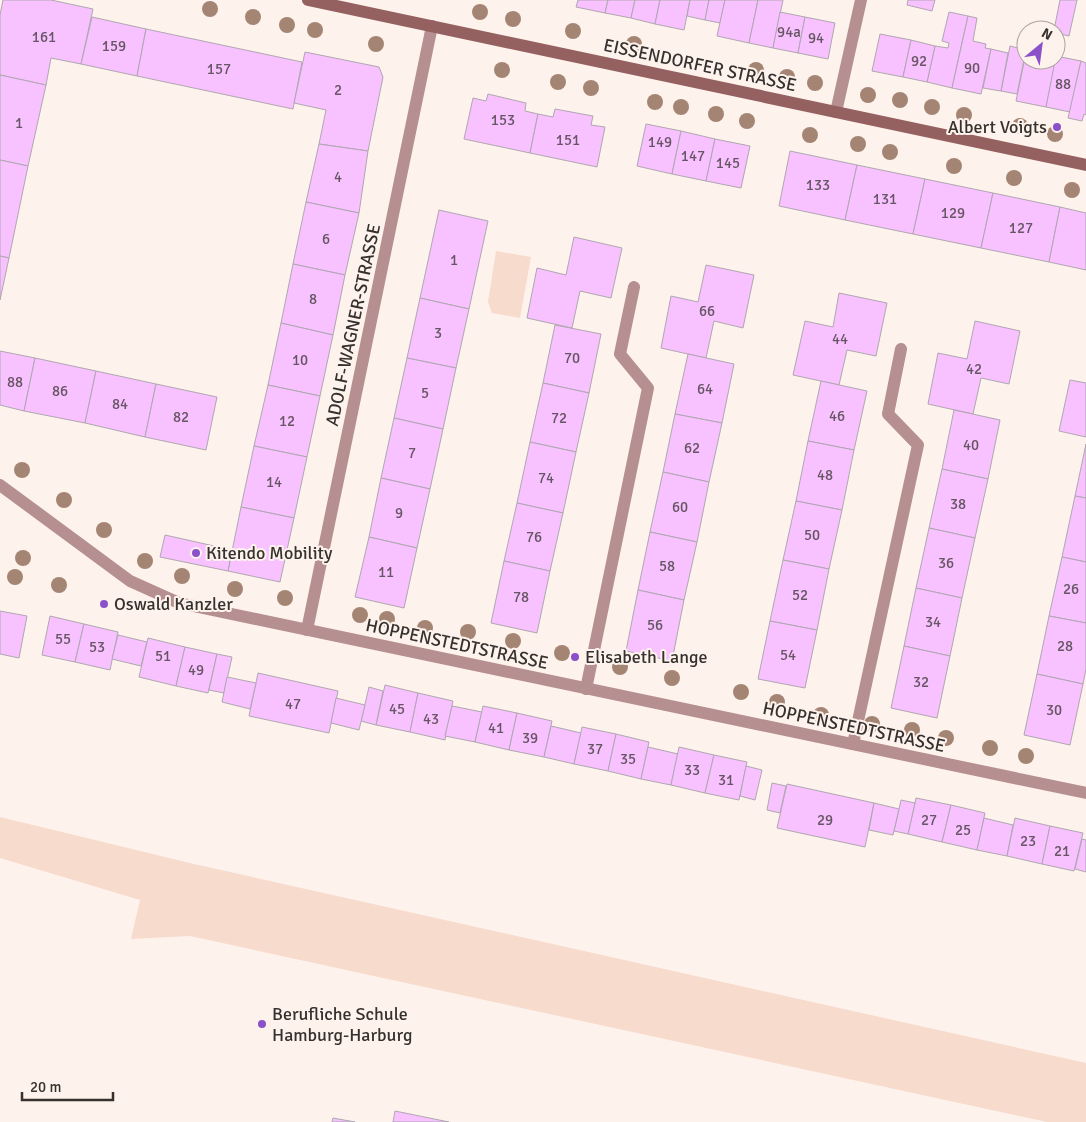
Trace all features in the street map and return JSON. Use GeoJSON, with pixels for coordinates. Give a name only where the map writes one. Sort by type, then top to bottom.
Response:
{"type":"FeatureCollection","features":[{"type":"Feature","properties":{"kind":"main road","name":"EISSENDORFER STRASSE"},"geometry":{"type":"LineString","coordinates":[[308,0],[1086,165]]}},
{"type":"Feature","properties":{"kind":"street"},"geometry":{"type":"LineString","coordinates":[[836,112],[861,0]]}},
{"type":"Feature","properties":{"kind":"street","name":"ADOLF-WAGNER-STRASSE"},"geometry":{"type":"LineString","coordinates":[[307,630],[432,26]]}},
{"type":"Feature","properties":{"kind":"street"},"geometry":{"type":"LineString","coordinates":[[586,689],[648,388],[620,354],[634,287]]}},
{"type":"Feature","properties":{"kind":"street"},"geometry":{"type":"LineString","coordinates":[[853,744],[918,445],[888,414],[901,349]]}},
{"type":"Feature","properties":{"kind":"street","name":"HOPPENSTEDTSTRASSE"},"geometry":{"type":"LineString","coordinates":[[0,484],[130,581],[179,603],[1086,793]]}},
{"type":"Feature","properties":{"kind":"shaded area"},"geometry":{"type":"Polygon","coordinates":[[[496,251],[531,257],[520,318],[492,313],[488,302],[496,251]]]}},
{"type":"Feature","properties":{"kind":"shaded area"},"geometry":{"type":"Polygon","coordinates":[[[0,817],[194,864],[1086,1063],[1086,1122],[1047,1122],[190,936],[131,939],[140,900],[0,858],[0,817]]]}},
{"type":"Feature","properties":{"kind":"building"},"geometry":{"type":"Polygon","coordinates":[[[3,0],[51,0],[93,9],[81,64],[51,58],[46,85],[0,75],[0,15],[3,0]]]}},
{"type":"Feature","properties":{"kind":"building"},"geometry":{"type":"Polygon","coordinates":[[[578,0],[608,0],[605,13],[576,7],[578,0]]]}},
{"type":"Feature","properties":{"kind":"building"},"geometry":{"type":"Polygon","coordinates":[[[608,0],[635,0],[631,18],[605,13],[608,0]]]}},
{"type":"Feature","properties":{"kind":"building"},"geometry":{"type":"Polygon","coordinates":[[[635,0],[660,0],[655,24],[631,18],[635,0]]]}},
{"type":"Feature","properties":{"kind":"building"},"geometry":{"type":"Polygon","coordinates":[[[660,0],[690,0],[684,30],[655,24],[660,0]]]}},
{"type":"Feature","properties":{"kind":"building"},"geometry":{"type":"Polygon","coordinates":[[[690,0],[709,0],[705,20],[687,16],[690,0]]]}},
{"type":"Feature","properties":{"kind":"building"},"geometry":{"type":"Polygon","coordinates":[[[709,0],[725,0],[720,23],[705,20],[709,0]]]}},
{"type":"Feature","properties":{"kind":"building"},"geometry":{"type":"Polygon","coordinates":[[[725,0],[758,0],[749,43],[717,36],[725,0]]]}},
{"type":"Feature","properties":{"kind":"building"},"geometry":{"type":"Polygon","coordinates":[[[758,0],[783,0],[773,48],[749,43],[758,0]]]}},
{"type":"Feature","properties":{"kind":"building"},"geometry":{"type":"Polygon","coordinates":[[[908,0],[935,0],[932,11],[907,5],[908,0]]]}},
{"type":"Feature","properties":{"kind":"building"},"geometry":{"type":"Polygon","coordinates":[[[1060,0],[1077,0],[1069,36],[1066,35],[1066,20],[1056,20],[1060,0]]]}},
{"type":"Feature","properties":{"kind":"building"},"geometry":{"type":"Polygon","coordinates":[[[780,12],[805,17],[798,53],[773,48],[780,12]]]}},
{"type":"Feature","properties":{"kind":"building"},"geometry":{"type":"Polygon","coordinates":[[[949,12],[968,16],[952,88],[927,82],[935,46],[948,48],[949,43],[942,41],[949,12]]]}},
{"type":"Feature","properties":{"kind":"building"},"geometry":{"type":"Polygon","coordinates":[[[968,16],[977,18],[973,41],[986,44],[985,48],[991,49],[981,94],[952,88],[968,16]]]}},
{"type":"Feature","properties":{"kind":"building"},"geometry":{"type":"Polygon","coordinates":[[[92,17],[146,29],[137,76],[81,64],[92,17]]]}},
{"type":"Feature","properties":{"kind":"building"},"geometry":{"type":"Polygon","coordinates":[[[805,17],[835,23],[828,59],[798,53],[805,17]]]}},
{"type":"Feature","properties":{"kind":"building"},"geometry":{"type":"Polygon","coordinates":[[[146,29],[302,62],[293,109],[137,76],[146,29]]]}},
{"type":"Feature","properties":{"kind":"building"},"geometry":{"type":"Polygon","coordinates":[[[880,34],[911,40],[903,77],[872,71],[880,34]]]}},
{"type":"Feature","properties":{"kind":"building"},"geometry":{"type":"Polygon","coordinates":[[[911,40],[935,46],[927,82],[903,77],[911,40]]]}},
{"type":"Feature","properties":{"kind":"building"},"geometry":{"type":"Polygon","coordinates":[[[1010,46],[1016,48],[1016,70],[1022,70],[1017,94],[1001,91],[1010,46]]]}},
{"type":"Feature","properties":{"kind":"building"},"geometry":{"type":"Polygon","coordinates":[[[991,49],[1008,53],[1001,91],[983,88],[991,49]]]}},
{"type":"Feature","properties":{"kind":"building"},"geometry":{"type":"Polygon","coordinates":[[[305,52],[379,67],[383,77],[368,151],[319,144],[326,110],[294,103],[305,52]]]}},
{"type":"Feature","properties":{"kind":"building"},"geometry":{"type":"Polygon","coordinates":[[[1066,58],[1081,61],[1070,112],[1046,107],[1053,70],[1066,70],[1066,58]]]}},
{"type":"Feature","properties":{"kind":"building"},"geometry":{"type":"Polygon","coordinates":[[[1081,61],[1086,63],[1086,115],[1084,114],[1082,121],[1068,118],[1081,61]]]}},
{"type":"Feature","properties":{"kind":"building"},"geometry":{"type":"Polygon","coordinates":[[[1022,70],[1054,70],[1046,107],[1016,101],[1022,70]]]}},
{"type":"Feature","properties":{"kind":"building"},"geometry":{"type":"Polygon","coordinates":[[[0,75],[46,85],[28,166],[0,160],[0,75]]]}},
{"type":"Feature","properties":{"kind":"building"},"geometry":{"type":"Polygon","coordinates":[[[488,94],[526,103],[525,111],[538,114],[530,153],[464,139],[473,98],[486,101],[488,94]]]}},
{"type":"Feature","properties":{"kind":"building"},"geometry":{"type":"Polygon","coordinates":[[[555,109],[593,116],[591,125],[605,127],[597,167],[530,153],[538,114],[553,117],[555,109]]]}},
{"type":"Feature","properties":{"kind":"building"},"geometry":{"type":"Polygon","coordinates":[[[646,124],[681,131],[672,174],[637,166],[646,124]]]}},
{"type":"Feature","properties":{"kind":"building"},"geometry":{"type":"Polygon","coordinates":[[[681,131],[715,139],[706,181],[672,174],[681,131]]]}},
{"type":"Feature","properties":{"kind":"building"},"geometry":{"type":"Polygon","coordinates":[[[715,139],[750,146],[741,188],[706,181],[715,139]]]}},
{"type":"Feature","properties":{"kind":"building"},"geometry":{"type":"Polygon","coordinates":[[[319,144],[368,151],[359,213],[306,202],[319,144]]]}},
{"type":"Feature","properties":{"kind":"building"},"geometry":{"type":"Polygon","coordinates":[[[790,151],[857,165],[845,220],[779,206],[790,151]]]}},
{"type":"Feature","properties":{"kind":"building"},"geometry":{"type":"Polygon","coordinates":[[[0,160],[28,166],[9,258],[0,256],[0,160]]]}},
{"type":"Feature","properties":{"kind":"building"},"geometry":{"type":"Polygon","coordinates":[[[857,165],[925,179],[913,234],[845,220],[857,165]]]}},
{"type":"Feature","properties":{"kind":"building"},"geometry":{"type":"Polygon","coordinates":[[[925,179],[993,193],[981,248],[913,234],[925,179]]]}},
{"type":"Feature","properties":{"kind":"building"},"geometry":{"type":"Polygon","coordinates":[[[993,193],[1060,207],[1049,262],[981,248],[993,193]]]}},
{"type":"Feature","properties":{"kind":"building"},"geometry":{"type":"Polygon","coordinates":[[[306,202],[359,213],[345,275],[293,264],[306,202]]]}},
{"type":"Feature","properties":{"kind":"building"},"geometry":{"type":"Polygon","coordinates":[[[1060,207],[1086,213],[1086,270],[1049,262],[1060,207]]]}},
{"type":"Feature","properties":{"kind":"building"},"geometry":{"type":"Polygon","coordinates":[[[439,210],[488,221],[469,309],[420,298],[439,210]]]}},
{"type":"Feature","properties":{"kind":"building"},"geometry":{"type":"Polygon","coordinates":[[[574,237],[622,248],[611,298],[580,291],[572,328],[527,318],[537,268],[566,275],[574,237]]]}},
{"type":"Feature","properties":{"kind":"building"},"geometry":{"type":"Polygon","coordinates":[[[0,256],[9,258],[0,300],[0,256]]]}},
{"type":"Feature","properties":{"kind":"building"},"geometry":{"type":"Polygon","coordinates":[[[293,264],[345,275],[333,335],[281,323],[293,264]]]}},
{"type":"Feature","properties":{"kind":"building"},"geometry":{"type":"Polygon","coordinates":[[[706,265],[754,275],[743,328],[714,321],[706,358],[661,348],[671,296],[698,302],[706,265]]]}},
{"type":"Feature","properties":{"kind":"building"},"geometry":{"type":"Polygon","coordinates":[[[839,293],[887,303],[876,356],[847,350],[839,385],[793,375],[805,321],[833,327],[839,293]]]}},
{"type":"Feature","properties":{"kind":"building"},"geometry":{"type":"Polygon","coordinates":[[[420,298],[469,309],[456,368],[407,358],[420,298]]]}},
{"type":"Feature","properties":{"kind":"building"},"geometry":{"type":"Polygon","coordinates":[[[975,321],[1020,331],[1009,384],[981,378],[973,414],[928,404],[938,353],[967,359],[975,321]]]}},
{"type":"Feature","properties":{"kind":"building"},"geometry":{"type":"Polygon","coordinates":[[[281,323],[333,335],[320,396],[268,385],[281,323]]]}},
{"type":"Feature","properties":{"kind":"building"},"geometry":{"type":"Polygon","coordinates":[[[555,325],[601,334],[589,393],[543,383],[555,325]]]}},
{"type":"Feature","properties":{"kind":"building"},"geometry":{"type":"Polygon","coordinates":[[[0,351],[35,358],[24,411],[0,405],[0,351]]]}},
{"type":"Feature","properties":{"kind":"building"},"geometry":{"type":"Polygon","coordinates":[[[688,354],[734,364],[722,423],[675,414],[688,354]]]}},
{"type":"Feature","properties":{"kind":"building"},"geometry":{"type":"Polygon","coordinates":[[[35,358],[96,371],[85,423],[24,411],[35,358]]]}},
{"type":"Feature","properties":{"kind":"building"},"geometry":{"type":"Polygon","coordinates":[[[407,358],[456,368],[443,429],[394,418],[407,358]]]}},
{"type":"Feature","properties":{"kind":"building"},"geometry":{"type":"Polygon","coordinates":[[[96,371],[156,384],[145,437],[85,423],[96,371]]]}},
{"type":"Feature","properties":{"kind":"building"},"geometry":{"type":"Polygon","coordinates":[[[1070,380],[1086,383],[1086,437],[1059,431],[1070,380]]]}},
{"type":"Feature","properties":{"kind":"building"},"geometry":{"type":"Polygon","coordinates":[[[821,381],[867,391],[854,450],[808,441],[821,381]]]}},
{"type":"Feature","properties":{"kind":"building"},"geometry":{"type":"Polygon","coordinates":[[[543,383],[589,393],[576,452],[530,442],[543,383]]]}},
{"type":"Feature","properties":{"kind":"building"},"geometry":{"type":"Polygon","coordinates":[[[156,384],[217,397],[206,450],[145,437],[156,384]]]}},
{"type":"Feature","properties":{"kind":"building"},"geometry":{"type":"Polygon","coordinates":[[[268,385],[320,396],[307,457],[254,446],[268,385]]]}},
{"type":"Feature","properties":{"kind":"building"},"geometry":{"type":"Polygon","coordinates":[[[954,410],[1000,420],[988,479],[942,469],[954,410]]]}},
{"type":"Feature","properties":{"kind":"building"},"geometry":{"type":"Polygon","coordinates":[[[675,414],[722,423],[709,482],[663,472],[675,414]]]}},
{"type":"Feature","properties":{"kind":"building"},"geometry":{"type":"Polygon","coordinates":[[[394,418],[443,429],[430,489],[381,478],[394,418]]]}},
{"type":"Feature","properties":{"kind":"building"},"geometry":{"type":"Polygon","coordinates":[[[808,441],[854,450],[842,510],[796,501],[808,441]]]}},
{"type":"Feature","properties":{"kind":"building"},"geometry":{"type":"Polygon","coordinates":[[[530,442],[576,452],[563,513],[517,503],[530,442]]]}},
{"type":"Feature","properties":{"kind":"building"},"geometry":{"type":"Polygon","coordinates":[[[1086,444],[1086,498],[1075,496],[1086,444]]]}},
{"type":"Feature","properties":{"kind":"building"},"geometry":{"type":"Polygon","coordinates":[[[254,446],[307,457],[294,518],[241,507],[254,446]]]}},
{"type":"Feature","properties":{"kind":"building"},"geometry":{"type":"Polygon","coordinates":[[[942,469],[988,479],[975,538],[929,528],[942,469]]]}},
{"type":"Feature","properties":{"kind":"building"},"geometry":{"type":"Polygon","coordinates":[[[663,472],[709,482],[697,542],[650,532],[663,472]]]}},
{"type":"Feature","properties":{"kind":"building"},"geometry":{"type":"Polygon","coordinates":[[[381,478],[430,489],[417,548],[369,537],[381,478]]]}},
{"type":"Feature","properties":{"kind":"building"},"geometry":{"type":"Polygon","coordinates":[[[1075,496],[1086,498],[1086,562],[1062,557],[1075,496]]]}},
{"type":"Feature","properties":{"kind":"building"},"geometry":{"type":"Polygon","coordinates":[[[796,501],[842,510],[829,569],[783,560],[796,501]]]}},
{"type":"Feature","properties":{"kind":"building"},"geometry":{"type":"Polygon","coordinates":[[[517,503],[563,513],[550,571],[504,561],[517,503]]]}},
{"type":"Feature","properties":{"kind":"building"},"geometry":{"type":"Polygon","coordinates":[[[241,507],[294,518],[280,582],[228,571],[241,507]]]}},
{"type":"Feature","properties":{"kind":"building"},"geometry":{"type":"Polygon","coordinates":[[[929,528],[975,538],[962,598],[916,588],[929,528]]]}},
{"type":"Feature","properties":{"kind":"building"},"geometry":{"type":"Polygon","coordinates":[[[650,532],[697,542],[684,600],[638,590],[650,532]]]}},
{"type":"Feature","properties":{"kind":"building"},"geometry":{"type":"Polygon","coordinates":[[[165,535],[232,550],[228,571],[160,557],[165,535]]]}},
{"type":"Feature","properties":{"kind":"building"},"geometry":{"type":"Polygon","coordinates":[[[369,537],[417,548],[404,608],[355,597],[369,537]]]}},
{"type":"Feature","properties":{"kind":"building"},"geometry":{"type":"Polygon","coordinates":[[[1062,557],[1086,562],[1086,623],[1049,616],[1062,557]]]}},
{"type":"Feature","properties":{"kind":"building"},"geometry":{"type":"Polygon","coordinates":[[[783,560],[829,569],[817,630],[770,621],[783,560]]]}},
{"type":"Feature","properties":{"kind":"building"},"geometry":{"type":"Polygon","coordinates":[[[504,561],[550,571],[537,633],[491,623],[504,561]]]}},
{"type":"Feature","properties":{"kind":"building"},"geometry":{"type":"Polygon","coordinates":[[[916,588],[962,598],[950,656],[904,646],[916,588]]]}},
{"type":"Feature","properties":{"kind":"building"},"geometry":{"type":"Polygon","coordinates":[[[638,590],[684,600],[672,661],[626,651],[638,590]]]}},
{"type":"Feature","properties":{"kind":"building"},"geometry":{"type":"Polygon","coordinates":[[[0,611],[27,616],[19,658],[0,654],[0,611]]]}},
{"type":"Feature","properties":{"kind":"building"},"geometry":{"type":"Polygon","coordinates":[[[50,616],[84,624],[75,662],[42,655],[50,616]]]}},
{"type":"Feature","properties":{"kind":"building"},"geometry":{"type":"Polygon","coordinates":[[[1049,616],[1086,623],[1086,669],[1083,684],[1037,674],[1049,616]]]}},
{"type":"Feature","properties":{"kind":"building"},"geometry":{"type":"Polygon","coordinates":[[[770,621],[817,630],[805,688],[758,679],[770,621]]]}},
{"type":"Feature","properties":{"kind":"building"},"geometry":{"type":"Polygon","coordinates":[[[84,624],[118,632],[110,670],[75,662],[84,624]]]}},
{"type":"Feature","properties":{"kind":"building"},"geometry":{"type":"Polygon","coordinates":[[[118,635],[147,642],[141,666],[112,659],[118,635]]]}},
{"type":"Feature","properties":{"kind":"building"},"geometry":{"type":"Polygon","coordinates":[[[148,638],[185,647],[176,686],[139,677],[148,638]]]}},
{"type":"Feature","properties":{"kind":"building"},"geometry":{"type":"Polygon","coordinates":[[[904,646],[950,656],[937,718],[891,708],[904,646]]]}},
{"type":"Feature","properties":{"kind":"building"},"geometry":{"type":"Polygon","coordinates":[[[185,647],[217,654],[208,693],[176,686],[185,647]]]}},
{"type":"Feature","properties":{"kind":"building"},"geometry":{"type":"Polygon","coordinates":[[[217,654],[232,657],[224,693],[209,690],[217,654]]]}},
{"type":"Feature","properties":{"kind":"building"},"geometry":{"type":"Polygon","coordinates":[[[258,673],[338,691],[329,733],[249,716],[258,673]]]}},
{"type":"Feature","properties":{"kind":"building"},"geometry":{"type":"Polygon","coordinates":[[[1037,674],[1083,684],[1070,745],[1024,735],[1037,674]]]}},
{"type":"Feature","properties":{"kind":"building"},"geometry":{"type":"Polygon","coordinates":[[[227,677],[256,683],[250,709],[222,702],[227,677]]]}},
{"type":"Feature","properties":{"kind":"building"},"geometry":{"type":"Polygon","coordinates":[[[385,685],[418,693],[410,732],[376,725],[385,685]]]}},
{"type":"Feature","properties":{"kind":"building"},"geometry":{"type":"Polygon","coordinates":[[[369,687],[383,691],[376,725],[361,721],[369,687]]]}},
{"type":"Feature","properties":{"kind":"building"},"geometry":{"type":"Polygon","coordinates":[[[418,693],[453,701],[445,740],[410,732],[418,693]]]}},
{"type":"Feature","properties":{"kind":"building"},"geometry":{"type":"Polygon","coordinates":[[[336,698],[365,705],[359,730],[331,723],[336,698]]]}},
{"type":"Feature","properties":{"kind":"building"},"geometry":{"type":"Polygon","coordinates":[[[452,706],[482,712],[475,742],[445,736],[452,706]]]}},
{"type":"Feature","properties":{"kind":"building"},"geometry":{"type":"Polygon","coordinates":[[[483,706],[517,713],[509,750],[475,742],[483,706]]]}},
{"type":"Feature","properties":{"kind":"building"},"geometry":{"type":"Polygon","coordinates":[[[517,713],[552,721],[544,757],[509,750],[517,713]]]}},
{"type":"Feature","properties":{"kind":"building"},"geometry":{"type":"Polygon","coordinates":[[[551,726],[581,733],[574,764],[544,757],[551,726]]]}},
{"type":"Feature","properties":{"kind":"building"},"geometry":{"type":"Polygon","coordinates":[[[582,727],[616,734],[608,771],[574,764],[582,727]]]}},
{"type":"Feature","properties":{"kind":"building"},"geometry":{"type":"Polygon","coordinates":[[[616,734],[649,742],[641,779],[608,771],[616,734]]]}},
{"type":"Feature","properties":{"kind":"building"},"geometry":{"type":"Polygon","coordinates":[[[648,747],[678,754],[671,785],[641,779],[648,747]]]}},
{"type":"Feature","properties":{"kind":"building"},"geometry":{"type":"Polygon","coordinates":[[[679,747],[714,755],[705,793],[671,785],[679,747]]]}},
{"type":"Feature","properties":{"kind":"building"},"geometry":{"type":"Polygon","coordinates":[[[714,755],[747,762],[739,800],[705,793],[714,755]]]}},
{"type":"Feature","properties":{"kind":"building"},"geometry":{"type":"Polygon","coordinates":[[[746,766],[762,770],[755,800],[740,796],[746,766]]]}},
{"type":"Feature","properties":{"kind":"building"},"geometry":{"type":"Polygon","coordinates":[[[772,783],[786,786],[780,813],[767,810],[772,783]]]}},
{"type":"Feature","properties":{"kind":"building"},"geometry":{"type":"Polygon","coordinates":[[[787,784],[874,803],[865,847],[777,828],[787,784]]]}},
{"type":"Feature","properties":{"kind":"building"},"geometry":{"type":"Polygon","coordinates":[[[916,798],[951,805],[942,842],[908,834],[916,798]]]}},
{"type":"Feature","properties":{"kind":"building"},"geometry":{"type":"Polygon","coordinates":[[[901,800],[915,803],[908,834],[894,831],[901,800]]]}},
{"type":"Feature","properties":{"kind":"building"},"geometry":{"type":"Polygon","coordinates":[[[874,803],[899,809],[893,835],[869,830],[874,803]]]}},
{"type":"Feature","properties":{"kind":"building"},"geometry":{"type":"Polygon","coordinates":[[[951,805],[985,813],[977,850],[942,842],[951,805]]]}},
{"type":"Feature","properties":{"kind":"building"},"geometry":{"type":"Polygon","coordinates":[[[984,818],[1013,825],[1007,856],[977,850],[984,818]]]}},
{"type":"Feature","properties":{"kind":"building"},"geometry":{"type":"Polygon","coordinates":[[[1015,818],[1050,826],[1042,864],[1007,856],[1015,818]]]}},
{"type":"Feature","properties":{"kind":"building"},"geometry":{"type":"Polygon","coordinates":[[[1050,826],[1083,833],[1074,871],[1042,864],[1050,826]]]}},
{"type":"Feature","properties":{"kind":"building"},"geometry":{"type":"Polygon","coordinates":[[[1082,839],[1086,840],[1086,872],[1075,869],[1082,839]]]}},
{"type":"Feature","properties":{"kind":"building"},"geometry":{"type":"Polygon","coordinates":[[[395,1111],[449,1122],[393,1122],[395,1111]]]}},
{"type":"Feature","properties":{"kind":"building"},"geometry":{"type":"Polygon","coordinates":[[[333,1118],[355,1122],[332,1122],[333,1118]]]}},
{"type":"Feature","properties":{"kind":"place","name":"Albert Voigts"},"geometry":{"type":"Point","coordinates":[1057,127]}},
{"type":"Feature","properties":{"kind":"place","name":"Kitendo Mobility"},"geometry":{"type":"Point","coordinates":[196,553]}},
{"type":"Feature","properties":{"kind":"place","name":"Oswald Kanzler"},"geometry":{"type":"Point","coordinates":[104,604]}},
{"type":"Feature","properties":{"kind":"place","name":"Elisabeth Lange"},"geometry":{"type":"Point","coordinates":[575,657]}},
{"type":"Feature","properties":{"kind":"place","name":"Berufliche Schule Hamburg-Harburg"},"geometry":{"type":"Point","coordinates":[262,1024]}}]}
